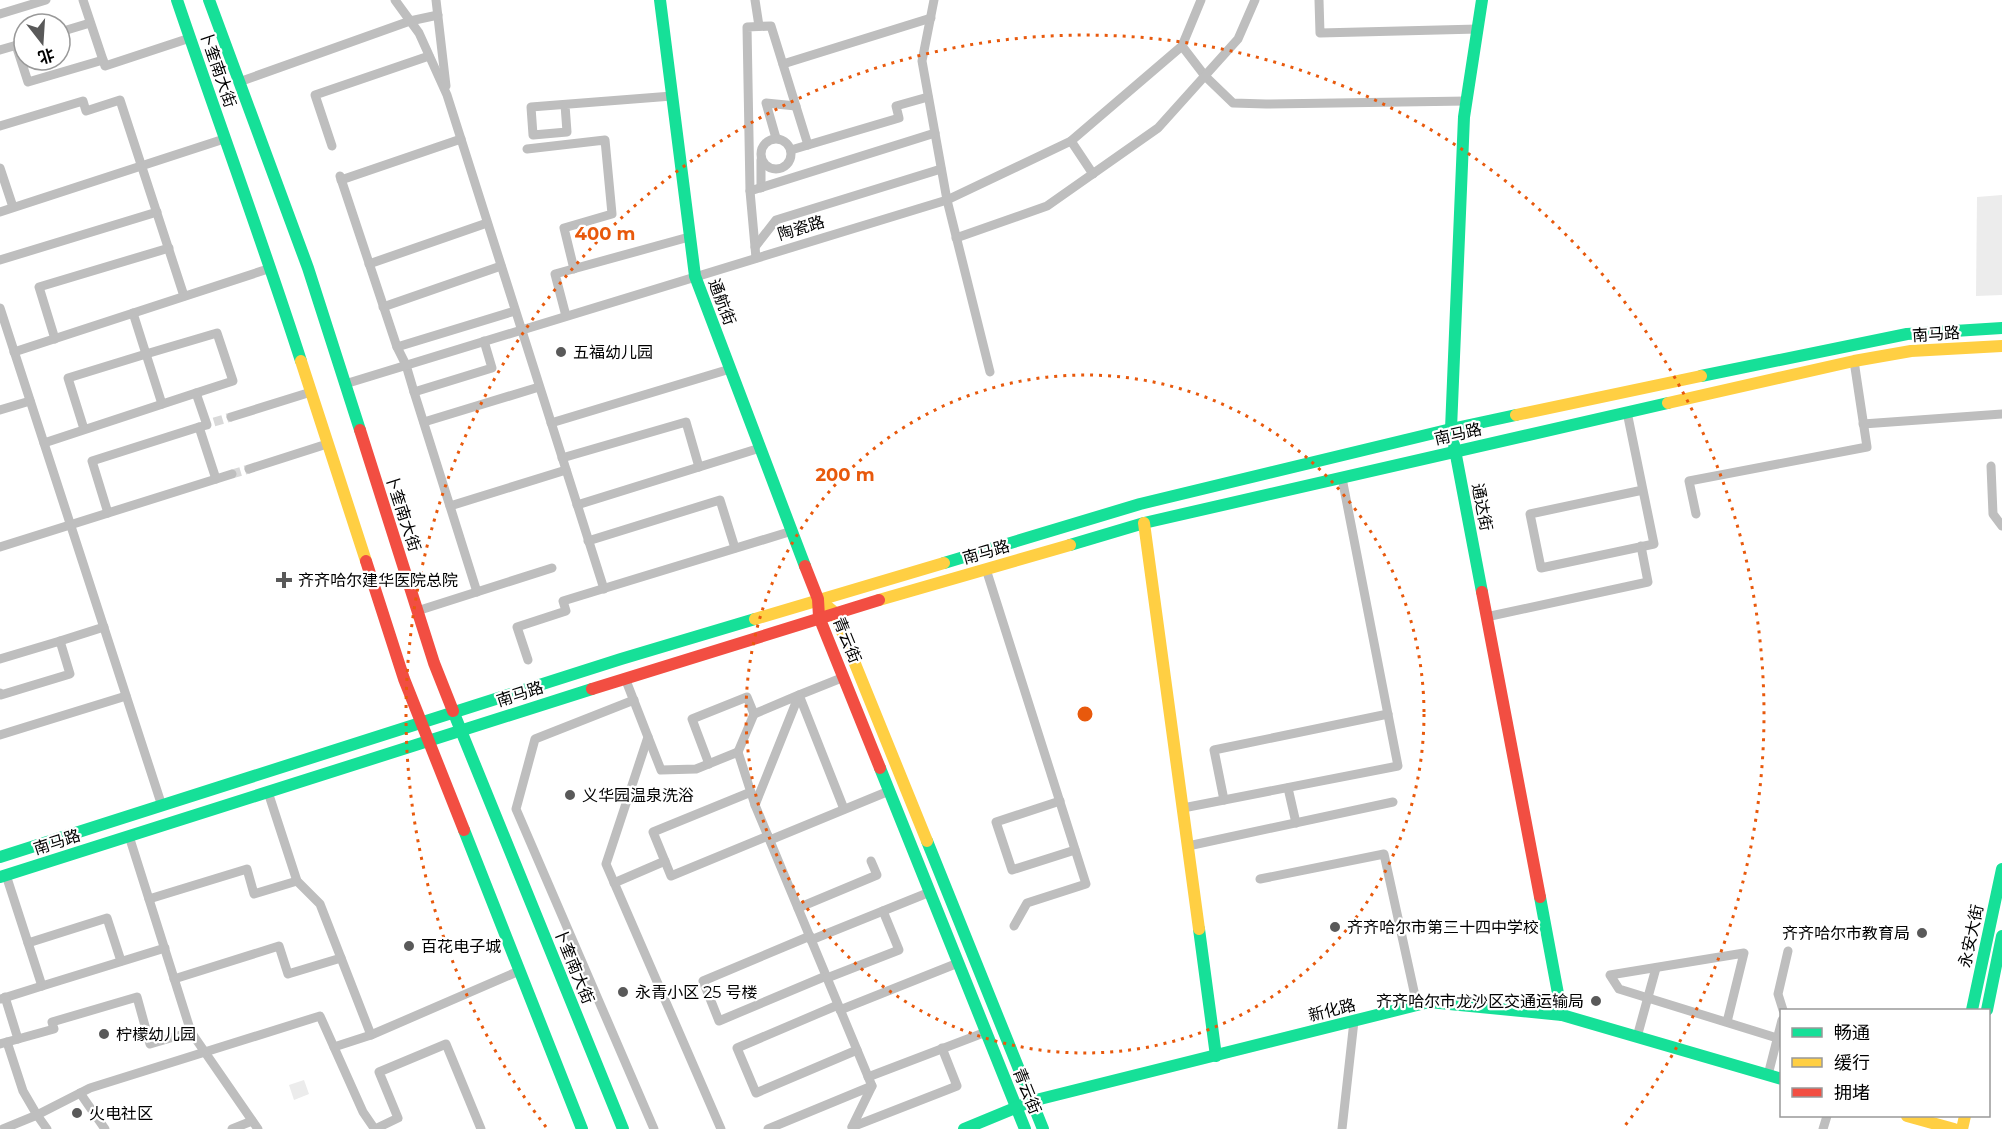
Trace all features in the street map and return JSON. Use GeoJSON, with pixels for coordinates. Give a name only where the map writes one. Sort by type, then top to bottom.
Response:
{"type":"FeatureCollection","features":[{"type":"Feature","properties":{"kind":"main road","name":"卜奎南大街"},"geometry":{"type":"LineString","coordinates":[[177,0],[270,268],[404,679],[582,1129]]}},
{"type":"Feature","properties":{"kind":"main road","name":"卜奎南大街"},"geometry":{"type":"LineString","coordinates":[[209,0],[308,268],[434,663],[623,1129]]}},
{"type":"Feature","properties":{"kind":"main road","name":"通航街"},"geometry":{"type":"LineString","coordinates":[[660,0],[694,276],[818,599]]}},
{"type":"Feature","properties":{"kind":"main road","name":"通达街"},"geometry":{"type":"LineString","coordinates":[[1482,0],[1464,117],[1451,429],[1562,1015]]}},
{"type":"Feature","properties":{"kind":"main road","name":"南马路"},"geometry":{"type":"LineString","coordinates":[[0,857],[621,658],[1140,504],[1451,429],[1844,346],[1907,334],[2002,328]]}},
{"type":"Feature","properties":{"kind":"main road","name":"南马路"},"geometry":{"type":"LineString","coordinates":[[3,876],[819,616],[1144,524],[1854,361],[1911,351],[2002,346]]}},
{"type":"Feature","properties":{"kind":"main road"},"geometry":{"type":"LineString","coordinates":[[1144,524],[1216,1056]]}},
{"type":"Feature","properties":{"kind":"main road","name":"青云街"},"geometry":{"type":"LineString","coordinates":[[818,599],[834,612],[1043,1129]]}},
{"type":"Feature","properties":{"kind":"main road","name":"青云街"},"geometry":{"type":"LineString","coordinates":[[818,599],[819,616],[1024,1129]]}},
{"type":"Feature","properties":{"kind":"main road","name":"永安大街"},"geometry":{"type":"LineString","coordinates":[[1972,1009],[2002,869]]}},
{"type":"Feature","properties":{"kind":"main road","name":"永安大街"},"geometry":{"type":"LineString","coordinates":[[1986,1009],[2002,936]]}},
{"type":"Feature","properties":{"kind":"main road","name":"新化路"},"geometry":{"type":"LineString","coordinates":[[964,1129],[1032,1101],[1429,1002],[1562,1015],[1780,1078]]}},
{"type":"Feature","properties":{"kind":"main road"},"geometry":{"type":"LineString","coordinates":[[1912,1117],[1950,1125]]}},
{"type":"Feature","properties":{"kind":"street"},"geometry":{"type":"LineString","coordinates":[[0,14],[46,0]]}},
{"type":"Feature","properties":{"kind":"street"},"geometry":{"type":"LineString","coordinates":[[83,0],[105,66],[190,38]]}},
{"type":"Feature","properties":{"kind":"street"},"geometry":{"type":"LineString","coordinates":[[395,0],[419,33],[447,95],[604,589]]}},
{"type":"Feature","properties":{"kind":"street"},"geometry":{"type":"LineString","coordinates":[[436,0],[447,95]]}},
{"type":"Feature","properties":{"kind":"street"},"geometry":{"type":"LineString","coordinates":[[755,0],[759,26]]}},
{"type":"Feature","properties":{"kind":"street"},"geometry":{"type":"LineString","coordinates":[[934,0],[922,61],[947,200],[990,372]]}},
{"type":"Feature","properties":{"kind":"street","name":"陶瓷路"},"geometry":{"type":"LineString","coordinates":[[345,384],[947,200],[1071,141],[1182,46],[1201,0]]}},
{"type":"Feature","properties":{"kind":"street"},"geometry":{"type":"LineString","coordinates":[[956,238],[1047,206],[1158,128],[1238,39],[1255,0]]}},
{"type":"Feature","properties":{"kind":"street"},"geometry":{"type":"LineString","coordinates":[[1319,0],[1320,33],[1478,29]]}},
{"type":"Feature","properties":{"kind":"street"},"geometry":{"type":"LineString","coordinates":[[239,82],[410,21],[438,15]]}},
{"type":"Feature","properties":{"kind":"street"},"geometry":{"type":"LineString","coordinates":[[783,64],[931,18]]}},
{"type":"Feature","properties":{"kind":"street"},"geometry":{"type":"LineString","coordinates":[[72,28],[90,23]]}},
{"type":"Feature","properties":{"kind":"street"},"geometry":{"type":"LineString","coordinates":[[756,258],[750,191],[747,27],[771,26],[808,145]]}},
{"type":"Feature","properties":{"kind":"street"},"geometry":{"type":"LineString","coordinates":[[1182,46],[1205,76],[1233,103],[1266,105],[1467,100]]}},
{"type":"Feature","properties":{"kind":"street"},"geometry":{"type":"LineString","coordinates":[[332,146],[315,95],[429,56]]}},
{"type":"Feature","properties":{"kind":"street"},"geometry":{"type":"LineString","coordinates":[[72,69],[103,60]]}},
{"type":"Feature","properties":{"kind":"street"},"geometry":{"type":"LineString","coordinates":[[26,72],[28,82],[62,72]]}},
{"type":"Feature","properties":{"kind":"street"},"geometry":{"type":"LineString","coordinates":[[565,105],[567,132],[533,135],[531,107],[672,96]]}},
{"type":"Feature","properties":{"kind":"street"},"geometry":{"type":"LineString","coordinates":[[790,150],[899,118],[896,106],[928,96]]}},
{"type":"Feature","properties":{"kind":"street"},"geometry":{"type":"LineString","coordinates":[[0,126],[83,101],[86,111],[120,100],[184,296]]}},
{"type":"Feature","properties":{"kind":"street"},"geometry":{"type":"LineString","coordinates":[[776,138],[766,103],[796,106]]}},
{"type":"Feature","properties":{"kind":"street"},"geometry":{"type":"LineString","coordinates":[[750,191],[935,133]]}},
{"type":"Feature","properties":{"kind":"street"},"geometry":{"type":"LineString","coordinates":[[761,160],[769,168],[779,169],[790,160],[790,150],[785,142],[776,138],[766,141],[760,155],[761,188]]}},
{"type":"Feature","properties":{"kind":"street"},"geometry":{"type":"LineString","coordinates":[[0,212],[224,139]]}},
{"type":"Feature","properties":{"kind":"street"},"geometry":{"type":"LineString","coordinates":[[461,140],[340,178],[397,347],[406,365],[477,592]]}},
{"type":"Feature","properties":{"kind":"street"},"geometry":{"type":"LineString","coordinates":[[527,149],[605,141],[612,214],[564,228],[574,269]]}},
{"type":"Feature","properties":{"kind":"street"},"geometry":{"type":"LineString","coordinates":[[1071,141],[1093,174]]}},
{"type":"Feature","properties":{"kind":"street"},"geometry":{"type":"LineString","coordinates":[[0,168],[13,207]]}},
{"type":"Feature","properties":{"kind":"street"},"geometry":{"type":"LineString","coordinates":[[755,247],[776,220],[941,170]]}},
{"type":"Feature","properties":{"kind":"street"},"geometry":{"type":"LineString","coordinates":[[0,260],[157,212]]}},
{"type":"Feature","properties":{"kind":"street"},"geometry":{"type":"LineString","coordinates":[[369,264],[487,223]]}},
{"type":"Feature","properties":{"kind":"street"},"geometry":{"type":"LineString","coordinates":[[566,316],[555,274],[690,237]]}},
{"type":"Feature","properties":{"kind":"street"},"geometry":{"type":"LineString","coordinates":[[55,339],[39,287],[169,248]]}},
{"type":"Feature","properties":{"kind":"street"},"geometry":{"type":"LineString","coordinates":[[383,306],[501,266]]}},
{"type":"Feature","properties":{"kind":"street"},"geometry":{"type":"LineString","coordinates":[[14,352],[270,268]]}},
{"type":"Feature","properties":{"kind":"street"},"geometry":{"type":"LineString","coordinates":[[0,308],[162,806]]}},
{"type":"Feature","properties":{"kind":"street"},"geometry":{"type":"LineString","coordinates":[[397,347],[515,310]]}},
{"type":"Feature","properties":{"kind":"street"},"geometry":{"type":"LineString","coordinates":[[133,313],[162,404]]}},
{"type":"Feature","properties":{"kind":"street"},"geometry":{"type":"LineString","coordinates":[[44,443],[233,381],[218,333],[68,378],[84,429]]}},
{"type":"Feature","properties":{"kind":"street"},"geometry":{"type":"LineString","coordinates":[[414,392],[492,368],[483,341]]}},
{"type":"Feature","properties":{"kind":"street"},"geometry":{"type":"LineString","coordinates":[[1696,514],[1689,481],[1867,447],[1854,361]]}},
{"type":"Feature","properties":{"kind":"street"},"geometry":{"type":"LineString","coordinates":[[550,423],[730,369]]}},
{"type":"Feature","properties":{"kind":"street"},"geometry":{"type":"LineString","coordinates":[[424,422],[539,387]]}},
{"type":"Feature","properties":{"kind":"street"},"geometry":{"type":"LineString","coordinates":[[231,417],[311,392]]}},
{"type":"Feature","properties":{"kind":"street"},"geometry":{"type":"LineString","coordinates":[[196,393],[207,425],[216,479]]}},
{"type":"Feature","properties":{"kind":"street"},"geometry":{"type":"LineString","coordinates":[[0,410],[30,401]]}},
{"type":"Feature","properties":{"kind":"street"},"geometry":{"type":"LineString","coordinates":[[1627,412],[1643,490],[1654,544],[1541,568],[1530,514],[1643,490]]}},
{"type":"Feature","properties":{"kind":"street"},"geometry":{"type":"LineString","coordinates":[[1863,424],[2002,414]]}},
{"type":"Feature","properties":{"kind":"street"},"geometry":{"type":"LineString","coordinates":[[562,458],[686,422],[699,467]]}},
{"type":"Feature","properties":{"kind":"street"},"geometry":{"type":"LineString","coordinates":[[108,513],[92,460],[207,425]]}},
{"type":"Feature","properties":{"kind":"street"},"geometry":{"type":"LineString","coordinates":[[249,469],[327,444]]}},
{"type":"Feature","properties":{"kind":"street"},"geometry":{"type":"LineString","coordinates":[[577,505],[760,448]]}},
{"type":"Feature","properties":{"kind":"street"},"geometry":{"type":"LineString","coordinates":[[1991,466],[1993,514],[2002,526]]}},
{"type":"Feature","properties":{"kind":"street"},"geometry":{"type":"LineString","coordinates":[[450,506],[566,470]]}},
{"type":"Feature","properties":{"kind":"street"},"geometry":{"type":"LineString","coordinates":[[0,547],[232,474]]}},
{"type":"Feature","properties":{"kind":"street"},"geometry":{"type":"LineString","coordinates":[[1183,808],[1398,766],[1342,478]]}},
{"type":"Feature","properties":{"kind":"street"},"geometry":{"type":"LineString","coordinates":[[588,540],[720,501],[735,548]]}},
{"type":"Feature","properties":{"kind":"street"},"geometry":{"type":"LineString","coordinates":[[528,660],[517,627],[566,611],[563,601],[792,531]]}},
{"type":"Feature","properties":{"kind":"street"},"geometry":{"type":"LineString","coordinates":[[1486,617],[1648,582],[1641,546]]}},
{"type":"Feature","properties":{"kind":"street"},"geometry":{"type":"LineString","coordinates":[[417,611],[552,568]]}},
{"type":"Feature","properties":{"kind":"street"},"geometry":{"type":"LineString","coordinates":[[986,569],[1086,884],[1027,903],[1014,926]]}},
{"type":"Feature","properties":{"kind":"street"},"geometry":{"type":"LineString","coordinates":[[0,659],[104,627]]}},
{"type":"Feature","properties":{"kind":"street"},"geometry":{"type":"LineString","coordinates":[[0,693],[1,695],[70,674],[60,641]]}},
{"type":"Feature","properties":{"kind":"street"},"geometry":{"type":"LineString","coordinates":[[844,677],[754,714],[738,752],[755,805],[870,1082],[853,1128]]}},
{"type":"Feature","properties":{"kind":"street"},"geometry":{"type":"LineString","coordinates":[[625,678],[661,770],[696,769],[738,752]]}},
{"type":"Feature","properties":{"kind":"street"},"geometry":{"type":"LineString","coordinates":[[755,805],[799,695]]}},
{"type":"Feature","properties":{"kind":"street"},"geometry":{"type":"LineString","coordinates":[[799,695],[844,809]]}},
{"type":"Feature","properties":{"kind":"street"},"geometry":{"type":"LineString","coordinates":[[0,735],[126,696]]}},
{"type":"Feature","properties":{"kind":"street"},"geometry":{"type":"LineString","coordinates":[[709,764],[692,719],[747,697],[754,714]]}},
{"type":"Feature","properties":{"kind":"street"},"geometry":{"type":"LineString","coordinates":[[634,700],[535,739],[516,809],[654,1129]]}},
{"type":"Feature","properties":{"kind":"street"},"geometry":{"type":"LineString","coordinates":[[1224,800],[1214,750],[1388,714]]}},
{"type":"Feature","properties":{"kind":"street"},"geometry":{"type":"LineString","coordinates":[[648,736],[606,864],[722,1129]]}},
{"type":"Feature","properties":{"kind":"street"},"geometry":{"type":"LineString","coordinates":[[1288,788],[1296,823]]}},
{"type":"Feature","properties":{"kind":"street"},"geometry":{"type":"LineString","coordinates":[[751,792],[653,832],[671,876],[889,791]]}},
{"type":"Feature","properties":{"kind":"street"},"geometry":{"type":"LineString","coordinates":[[268,792],[297,881],[320,904],[371,1035]]}},
{"type":"Feature","properties":{"kind":"street"},"geometry":{"type":"LineString","coordinates":[[1060,801],[996,822],[1012,870],[1075,850]]}},
{"type":"Feature","properties":{"kind":"street"},"geometry":{"type":"LineString","coordinates":[[1188,846],[1393,802]]}},
{"type":"Feature","properties":{"kind":"street"},"geometry":{"type":"LineString","coordinates":[[129,836],[191,1032],[255,1125],[232,1129]]}},
{"type":"Feature","properties":{"kind":"street"},"geometry":{"type":"LineString","coordinates":[[1260,879],[1384,854],[1418,1005]]}},
{"type":"Feature","properties":{"kind":"street"},"geometry":{"type":"LineString","coordinates":[[614,883],[665,861]]}},
{"type":"Feature","properties":{"kind":"street"},"geometry":{"type":"LineString","coordinates":[[798,908],[877,875],[871,861]]}},
{"type":"Feature","properties":{"kind":"street"},"geometry":{"type":"LineString","coordinates":[[149,899],[247,869],[254,894],[297,881]]}},
{"type":"Feature","properties":{"kind":"street"},"geometry":{"type":"LineString","coordinates":[[3,876],[42,986]]}},
{"type":"Feature","properties":{"kind":"street"},"geometry":{"type":"LineString","coordinates":[[883,911],[899,950],[719,1021],[703,981],[930,892]]}},
{"type":"Feature","properties":{"kind":"street"},"geometry":{"type":"LineString","coordinates":[[28,943],[107,918],[121,961]]}},
{"type":"Feature","properties":{"kind":"street"},"geometry":{"type":"LineString","coordinates":[[174,979],[279,946],[288,974],[341,958]]}},
{"type":"Feature","properties":{"kind":"street"},"geometry":{"type":"LineString","coordinates":[[18,1039],[3,998],[165,948]]}},
{"type":"Feature","properties":{"kind":"street"},"geometry":{"type":"LineString","coordinates":[[1783,1009],[1778,994],[1788,951]]}},
{"type":"Feature","properties":{"kind":"street"},"geometry":{"type":"LineString","coordinates":[[1727,1022],[1744,953],[1610,975],[1618,989],[1777,1038]]}},
{"type":"Feature","properties":{"kind":"street"},"geometry":{"type":"LineString","coordinates":[[857,1050],[756,1093],[737,1048],[958,963]]}},
{"type":"Feature","properties":{"kind":"street"},"geometry":{"type":"LineString","coordinates":[[1637,1037],[1656,968]]}},
{"type":"Feature","properties":{"kind":"street"},"geometry":{"type":"LineString","coordinates":[[334,1047],[371,1035],[519,971]]}},
{"type":"Feature","properties":{"kind":"street"},"geometry":{"type":"LineString","coordinates":[[47,1129],[23,1091],[3,1043],[54,1029],[52,1022],[136,997],[150,1044],[191,1032]]}},
{"type":"Feature","properties":{"kind":"street"},"geometry":{"type":"LineString","coordinates":[[3,1129],[37,1115],[90,1088],[320,1016],[363,1112],[375,1128],[398,1118],[380,1072],[446,1044],[481,1129]]}},
{"type":"Feature","properties":{"kind":"street"},"geometry":{"type":"LineString","coordinates":[[1342,1129],[1354,1021]]}},
{"type":"Feature","properties":{"kind":"street"},"geometry":{"type":"LineString","coordinates":[[1768,1075],[1780,1027]]}},
{"type":"Feature","properties":{"kind":"street"},"geometry":{"type":"LineString","coordinates":[[768,1129],[942,1048],[986,1032]]}},
{"type":"Feature","properties":{"kind":"street"},"geometry":{"type":"LineString","coordinates":[[853,1128],[957,1086],[942,1048]]}},
{"type":"Feature","properties":{"kind":"street"},"geometry":{"type":"LineString","coordinates":[[80,1093],[105,1129]]}},
{"type":"Feature","properties":{"kind":"shaded area"},"geometry":{"type":"Polygon","coordinates":[[[2002,195],[2002,295],[1976,296],[1977,197],[2002,195]]]}},
{"type":"Feature","properties":{"kind":"shaded area"},"geometry":{"type":"Polygon","coordinates":[[[304,1080],[309,1094],[294,1100],[289,1085],[304,1080]]]}},
{"type":"Feature","properties":{"kind":"tunnel"},"geometry":{"type":"LineString","coordinates":[[214,422],[231,417]]}},
{"type":"Feature","properties":{"kind":"tunnel"},"geometry":{"type":"LineString","coordinates":[[232,474],[249,469]]}},
{"type":"Feature","properties":{"kind":"traffic: fast"},"geometry":{"type":"LineString","coordinates":[[177,0],[301,361]]}},
{"type":"Feature","properties":{"kind":"traffic: fast"},"geometry":{"type":"LineString","coordinates":[[209,0],[308,268],[360,430]]}},
{"type":"Feature","properties":{"kind":"traffic: fast"},"geometry":{"type":"LineString","coordinates":[[660,0],[695,276],[805,566]]}},
{"type":"Feature","properties":{"kind":"traffic: fast"},"geometry":{"type":"LineString","coordinates":[[1482,0],[1464,117],[1451,429],[1482,592]]}},
{"type":"Feature","properties":{"kind":"traffic: fast"},"geometry":{"type":"LineString","coordinates":[[1701,376],[1907,334],[2002,328]]}},
{"type":"Feature","properties":{"kind":"traffic: fast"},"geometry":{"type":"LineString","coordinates":[[1070,545],[1144,523],[1668,403]]}},
{"type":"Feature","properties":{"kind":"traffic: fast"},"geometry":{"type":"LineString","coordinates":[[944,563],[1140,504],[1516,415]]}},
{"type":"Feature","properties":{"kind":"traffic: fast"},"geometry":{"type":"LineString","coordinates":[[0,857],[621,659],[755,619]]}},
{"type":"Feature","properties":{"kind":"traffic: fast"},"geometry":{"type":"LineString","coordinates":[[0,877],[592,689]]}},
{"type":"Feature","properties":{"kind":"traffic: fast"},"geometry":{"type":"LineString","coordinates":[[453,711],[623,1129]]}},
{"type":"Feature","properties":{"kind":"traffic: fast"},"geometry":{"type":"LineString","coordinates":[[880,768],[1025,1129]]}},
{"type":"Feature","properties":{"kind":"traffic: fast"},"geometry":{"type":"LineString","coordinates":[[464,830],[582,1129]]}},
{"type":"Feature","properties":{"kind":"traffic: fast"},"geometry":{"type":"LineString","coordinates":[[927,841],[1043,1129]]}},
{"type":"Feature","properties":{"kind":"traffic: fast"},"geometry":{"type":"LineString","coordinates":[[1972,1009],[2002,869]]}},
{"type":"Feature","properties":{"kind":"traffic: fast"},"geometry":{"type":"LineString","coordinates":[[1540,897],[1562,1015]]}},
{"type":"Feature","properties":{"kind":"traffic: fast"},"geometry":{"type":"LineString","coordinates":[[1199,929],[1216,1056]]}},
{"type":"Feature","properties":{"kind":"traffic: fast"},"geometry":{"type":"LineString","coordinates":[[1987,1009],[2002,936]]}},
{"type":"Feature","properties":{"kind":"traffic: fast"},"geometry":{"type":"LineString","coordinates":[[964,1129],[1032,1101],[1429,1002],[1562,1015],[1780,1078]]}},
{"type":"Feature","properties":{"kind":"traffic: slow"},"geometry":{"type":"LineString","coordinates":[[1668,403],[1854,361],[1911,351],[2002,346]]}},
{"type":"Feature","properties":{"kind":"traffic: slow"},"geometry":{"type":"LineString","coordinates":[[301,361],[366,561]]}},
{"type":"Feature","properties":{"kind":"traffic: slow"},"geometry":{"type":"LineString","coordinates":[[1516,415],[1701,376]]}},
{"type":"Feature","properties":{"kind":"traffic: slow"},"geometry":{"type":"LineString","coordinates":[[1144,523],[1199,929]]}},
{"type":"Feature","properties":{"kind":"traffic: slow"},"geometry":{"type":"LineString","coordinates":[[879,600],[1070,545]]}},
{"type":"Feature","properties":{"kind":"traffic: slow"},"geometry":{"type":"LineString","coordinates":[[755,619],[944,563]]}},
{"type":"Feature","properties":{"kind":"traffic: slow"},"geometry":{"type":"LineString","coordinates":[[818,599],[834,612],[927,841]]}},
{"type":"Feature","properties":{"kind":"traffic: slow"},"geometry":{"type":"LineString","coordinates":[[1911,1117],[1954,1129]]}},
{"type":"Feature","properties":{"kind":"traffic: slow"},"geometry":{"type":"LineString","coordinates":[[1962,1129],[1965,1117]]}},
{"type":"Feature","properties":{"kind":"traffic: jam"},"geometry":{"type":"LineString","coordinates":[[360,430],[434,663],[453,711]]}},
{"type":"Feature","properties":{"kind":"traffic: jam"},"geometry":{"type":"LineString","coordinates":[[366,561],[404,679],[464,830]]}},
{"type":"Feature","properties":{"kind":"traffic: jam"},"geometry":{"type":"LineString","coordinates":[[805,566],[818,599],[819,617],[880,768]]}},
{"type":"Feature","properties":{"kind":"traffic: jam"},"geometry":{"type":"LineString","coordinates":[[1482,592],[1540,897]]}},
{"type":"Feature","properties":{"kind":"traffic: jam"},"geometry":{"type":"LineString","coordinates":[[592,689],[879,600]]}},
{"type":"Feature","properties":{"kind":"place","name":"五福幼儿园"},"geometry":{"type":"Point","coordinates":[561,352]}},
{"type":"Feature","properties":{"kind":"place","name":"齐齐哈尔建华医院总院"},"geometry":{"type":"Point","coordinates":[284,580]}},
{"type":"Feature","properties":{"kind":"place","name":"义华园温泉洗浴"},"geometry":{"type":"Point","coordinates":[570,795]}},
{"type":"Feature","properties":{"kind":"place","name":"齐齐哈尔市第三十四中学校"},"geometry":{"type":"Point","coordinates":[1335,927]}},
{"type":"Feature","properties":{"kind":"place","name":"齐齐哈尔市教育局"},"geometry":{"type":"Point","coordinates":[1922,933]}},
{"type":"Feature","properties":{"kind":"place","name":"百花电子城"},"geometry":{"type":"Point","coordinates":[409,946]}},
{"type":"Feature","properties":{"kind":"place","name":"永青小区 25 号楼"},"geometry":{"type":"Point","coordinates":[623,992]}},
{"type":"Feature","properties":{"kind":"place","name":"齐齐哈尔市龙沙区交通运输局"},"geometry":{"type":"Point","coordinates":[1596,1001]}},
{"type":"Feature","properties":{"kind":"place","name":"柠檬幼儿园"},"geometry":{"type":"Point","coordinates":[104,1034]}},
{"type":"Feature","properties":{"kind":"place","name":"火电社区"},"geometry":{"type":"Point","coordinates":[77,1113]}}]}
